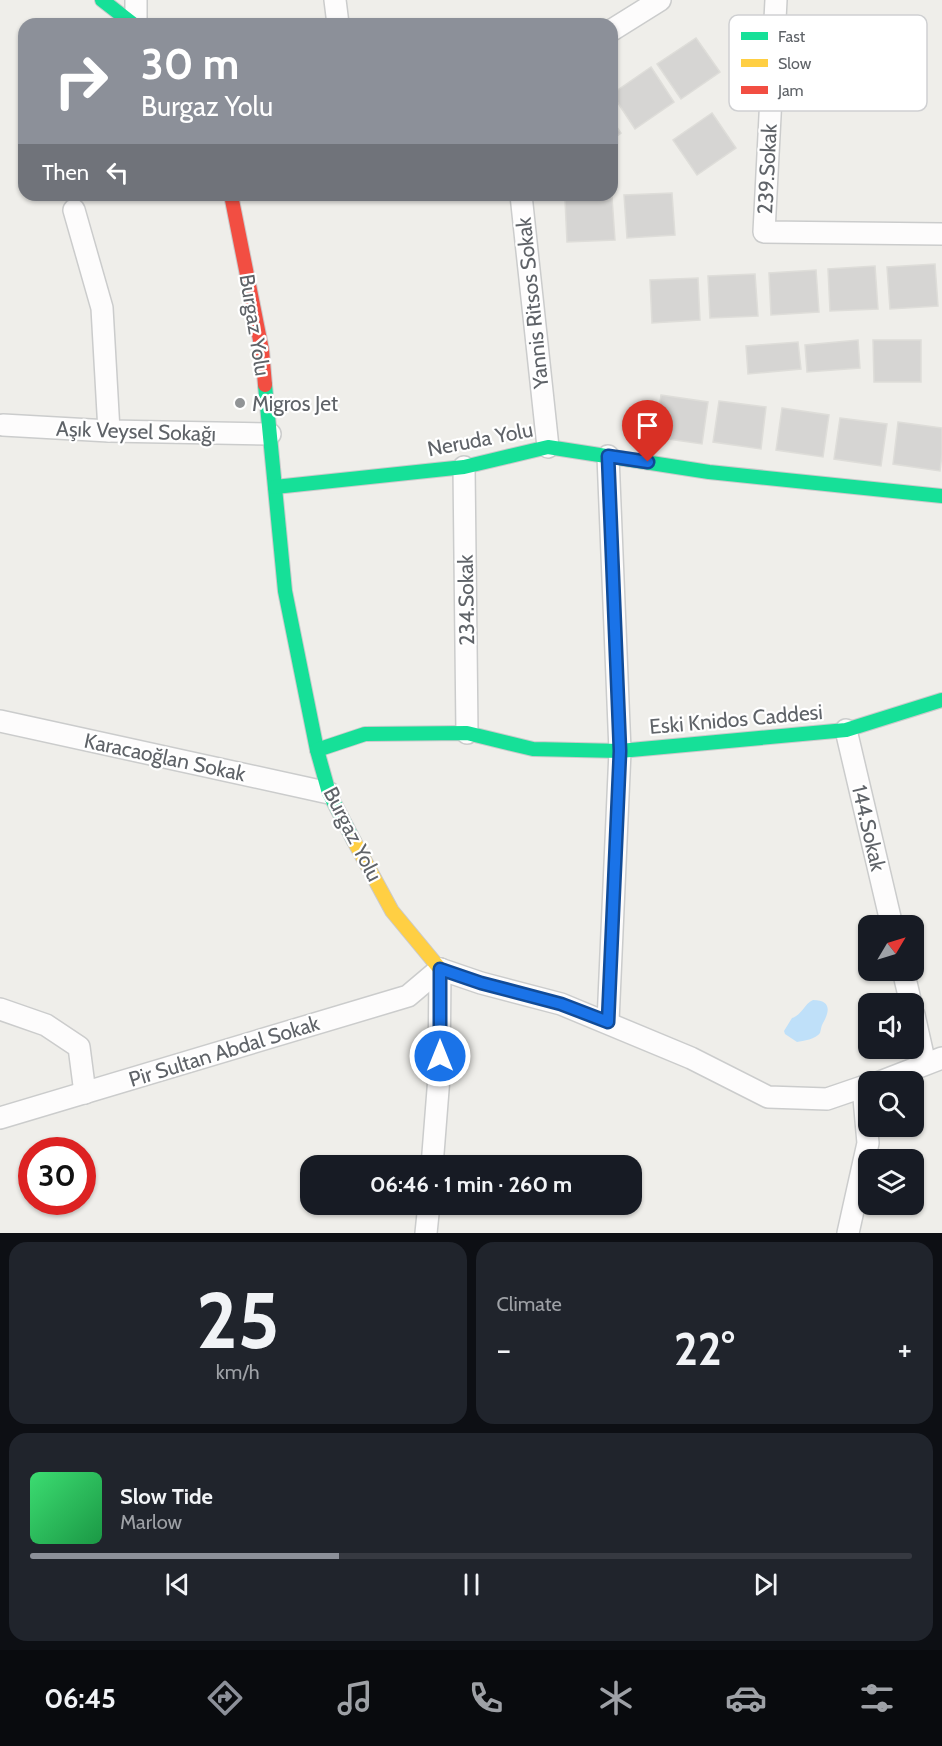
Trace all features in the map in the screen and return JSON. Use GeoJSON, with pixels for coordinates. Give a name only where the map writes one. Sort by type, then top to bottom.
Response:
{"type":"FeatureCollection","features":[{"type":"Feature","properties":{"kind":"street"},"geometry":{"type":"LineString","coordinates":[[102,0],[127,18]]}},
{"type":"Feature","properties":{"kind":"street"},"geometry":{"type":"LineString","coordinates":[[135,18],[136,0]]}},
{"type":"Feature","properties":{"kind":"street"},"geometry":{"type":"LineString","coordinates":[[335,0],[337,18]]}},
{"type":"Feature","properties":{"kind":"street"},"geometry":{"type":"LineString","coordinates":[[618,26],[660,0]]}},
{"type":"Feature","properties":{"kind":"street","name":"239.Sokak"},"geometry":{"type":"LineString","coordinates":[[775,15],[776,0]]}},
{"type":"Feature","properties":{"kind":"street","name":"239.Sokak"},"geometry":{"type":"LineString","coordinates":[[770,111],[764,232],[942,234]]}},
{"type":"Feature","properties":{"kind":"street","name":"Burgaz Yolu"},"geometry":{"type":"LineString","coordinates":[[232,201],[262,350],[285,591],[317,750],[329,793],[392,911],[440,969]]}},
{"type":"Feature","properties":{"kind":"street","name":"Yannis Ritsos Sokak"},"geometry":{"type":"LineString","coordinates":[[522,201],[548,447]]}},
{"type":"Feature","properties":{"kind":"street"},"geometry":{"type":"LineString","coordinates":[[74,210],[102,308],[109,431]]}},
{"type":"Feature","properties":{"kind":"street","name":"Aşık Veysel Sokağı"},"geometry":{"type":"LineString","coordinates":[[1,425],[109,431],[270,434]]}},
{"type":"Feature","properties":{"kind":"street","name":"Neruda Yolu"},"geometry":{"type":"LineString","coordinates":[[275,487],[464,467],[548,447],[710,472],[942,496]]}},
{"type":"Feature","properties":{"kind":"street"},"geometry":{"type":"LineString","coordinates":[[608,456],[620,751],[608,1022]]}},
{"type":"Feature","properties":{"kind":"street","name":"234.Sokak"},"geometry":{"type":"LineString","coordinates":[[464,467],[467,733]]}},
{"type":"Feature","properties":{"kind":"street","name":"Eski Knidos Caddesi"},"geometry":{"type":"LineString","coordinates":[[317,750],[365,734],[467,733],[533,749],[620,751],[846,730],[942,700]]}},
{"type":"Feature","properties":{"kind":"street","name":"Karacaoğlan Sokak"},"geometry":{"type":"LineString","coordinates":[[0,720],[329,793]]}},
{"type":"Feature","properties":{"kind":"street","name":"144.Sokak"},"geometry":{"type":"LineString","coordinates":[[846,730],[889,915]]}},
{"type":"Feature","properties":{"kind":"street"},"geometry":{"type":"LineString","coordinates":[[433,1155],[439,1077],[440,969],[481,983],[561,1004],[608,1022],[691,1058],[768,1097],[827,1100],[858,1089]]}},
{"type":"Feature","properties":{"kind":"street","name":"Pir Sultan Abdal Sokak"},"geometry":{"type":"LineString","coordinates":[[0,1118],[408,996],[440,969]]}},
{"type":"Feature","properties":{"kind":"street"},"geometry":{"type":"LineString","coordinates":[[0,1009],[46,1025],[79,1047],[85,1093]]}},
{"type":"Feature","properties":{"kind":"street"},"geometry":{"type":"LineString","coordinates":[[908,1071],[934,1061],[924,1038]]}},
{"type":"Feature","properties":{"kind":"street"},"geometry":{"type":"LineString","coordinates":[[848,1233],[868,1137]]}},
{"type":"Feature","properties":{"kind":"street"},"geometry":{"type":"LineString","coordinates":[[426,1233],[428,1215]]}},
{"type":"Feature","properties":{"kind":"water"},"geometry":{"type":"Polygon","coordinates":[[[813,1000],[826,1004],[828,1010],[820,1033],[813,1038],[797,1042],[784,1031],[792,1018],[813,1000]]]}},
{"type":"Feature","properties":{"kind":"building"},"geometry":{"type":"Polygon","coordinates":[[[696,38],[720,72],[681,99],[657,64],[696,38]]]}},
{"type":"Feature","properties":{"kind":"building"},"geometry":{"type":"Polygon","coordinates":[[[651,67],[674,102],[635,129],[618,103],[618,90],[651,67]]]}},
{"type":"Feature","properties":{"kind":"building"},"geometry":{"type":"Polygon","coordinates":[[[712,113],[736,148],[697,175],[673,140],[712,113]]]}},
{"type":"Feature","properties":{"kind":"building"},"geometry":{"type":"Polygon","coordinates":[[[672,193],[675,235],[627,238],[624,195],[672,193]]]}},
{"type":"Feature","properties":{"kind":"building"},"geometry":{"type":"Polygon","coordinates":[[[565,201],[612,201],[615,240],[567,242],[565,201]]]}},
{"type":"Feature","properties":{"kind":"building"},"geometry":{"type":"Polygon","coordinates":[[[935,264],[938,306],[890,309],[887,267],[935,264]]]}},
{"type":"Feature","properties":{"kind":"building"},"geometry":{"type":"Polygon","coordinates":[[[875,266],[878,309],[830,311],[828,269],[875,266]]]}},
{"type":"Feature","properties":{"kind":"building"},"geometry":{"type":"Polygon","coordinates":[[[816,270],[819,312],[771,315],[769,273],[816,270]]]}},
{"type":"Feature","properties":{"kind":"building"},"geometry":{"type":"Polygon","coordinates":[[[755,274],[758,316],[710,318],[708,276],[755,274]]]}},
{"type":"Feature","properties":{"kind":"building"},"geometry":{"type":"Polygon","coordinates":[[[698,278],[700,320],[652,323],[650,280],[698,278]]]}},
{"type":"Feature","properties":{"kind":"building"},"geometry":{"type":"Polygon","coordinates":[[[858,340],[860,368],[807,372],[805,345],[858,340]]]}},
{"type":"Feature","properties":{"kind":"building"},"geometry":{"type":"Polygon","coordinates":[[[873,340],[921,340],[921,382],[874,382],[873,340]]]}},
{"type":"Feature","properties":{"kind":"building"},"geometry":{"type":"Polygon","coordinates":[[[798,342],[801,369],[748,374],[746,346],[798,342]]]}},
{"type":"Feature","properties":{"kind":"building"},"geometry":{"type":"Polygon","coordinates":[[[661,395],[708,402],[702,444],[655,437],[661,395]]]}},
{"type":"Feature","properties":{"kind":"building"},"geometry":{"type":"Polygon","coordinates":[[[719,401],[766,407],[761,449],[713,442],[719,401]]]}},
{"type":"Feature","properties":{"kind":"building"},"geometry":{"type":"Polygon","coordinates":[[[782,408],[829,415],[823,457],[776,450],[782,408]]]}},
{"type":"Feature","properties":{"kind":"building"},"geometry":{"type":"Polygon","coordinates":[[[840,418],[887,424],[881,466],[834,459],[840,418]]]}},
{"type":"Feature","properties":{"kind":"building"},"geometry":{"type":"Polygon","coordinates":[[[898,422],[942,428],[940,471],[893,464],[898,422]]]}},
{"type":"Feature","properties":{"kind":"traffic: fast"},"geometry":{"type":"LineString","coordinates":[[102,0],[125,18]]}},
{"type":"Feature","properties":{"kind":"traffic: fast"},"geometry":{"type":"LineString","coordinates":[[265,385],[285,591],[317,750],[329,793],[354,841]]}},
{"type":"Feature","properties":{"kind":"traffic: fast"},"geometry":{"type":"LineString","coordinates":[[275,487],[464,467],[548,447],[709,472],[942,496]]}},
{"type":"Feature","properties":{"kind":"traffic: fast"},"geometry":{"type":"LineString","coordinates":[[317,750],[365,734],[467,733],[533,749],[620,751],[846,730],[942,700]]}},
{"type":"Feature","properties":{"kind":"traffic: slow"},"geometry":{"type":"LineString","coordinates":[[354,841],[392,911],[440,969]]}},
{"type":"Feature","properties":{"kind":"traffic: jam"},"geometry":{"type":"LineString","coordinates":[[232,201],[262,350],[265,385]]}},
{"type":"Feature","properties":{"kind":"place","name":"Migros Jet"},"geometry":{"type":"Point","coordinates":[240,403]}},
{"type":"Feature","properties":{"kind":"route"},"geometry":{"type":"LineString","coordinates":[[440,1056],[440,969],[481,983],[561,1004],[608,1022],[620,751],[608,456],[648,462]]}}]}
